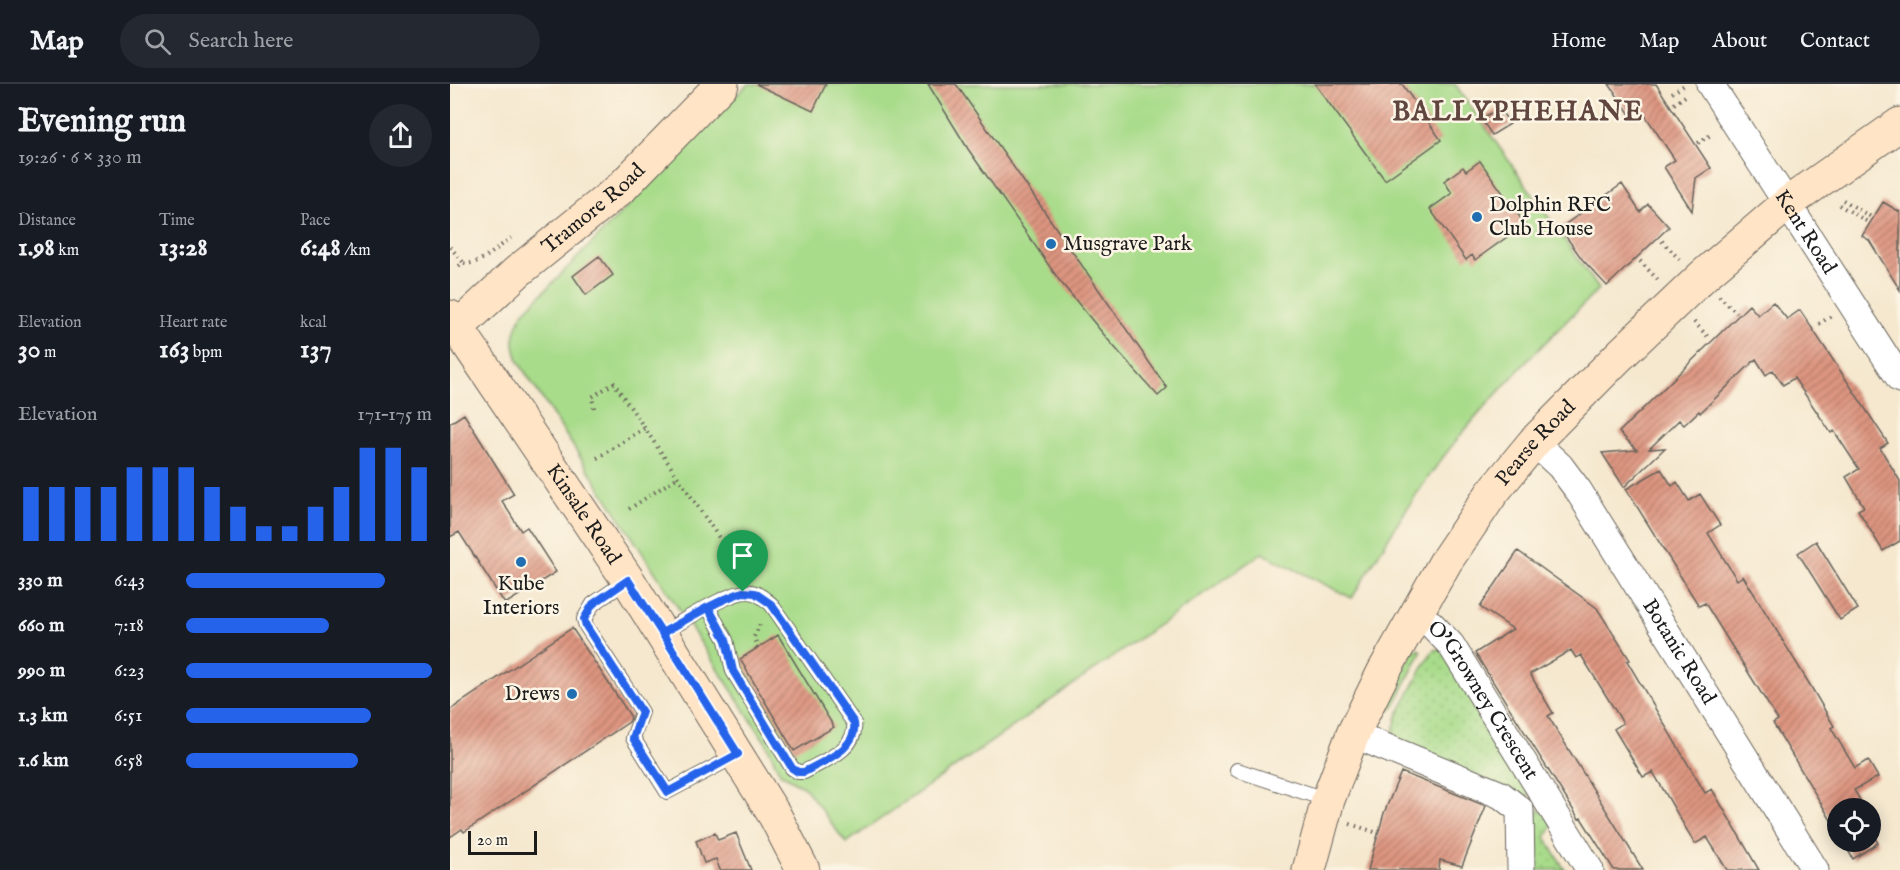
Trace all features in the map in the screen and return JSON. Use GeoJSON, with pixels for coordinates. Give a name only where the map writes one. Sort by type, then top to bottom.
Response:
{"type":"FeatureCollection","features":[{"type":"Feature","properties":{"kind":"street","name":"Tramore Road"},"geometry":{"type":"LineString","coordinates":[[453,327],[621,188],[722,84]]}},
{"type":"Feature","properties":{"kind":"street","name":"Kent Road"},"geometry":{"type":"LineString","coordinates":[[1699,88],[1788,203],[1900,379]]}},
{"type":"Feature","properties":{"kind":"street","name":"Pearse Road"},"geometry":{"type":"LineString","coordinates":[[1309,870],[1328,800],[1353,734],[1384,671],[1469,524],[1534,442],[1671,306],[1788,203],[1900,124]]}},
{"type":"Feature","properties":{"kind":"street","name":"Kinsale Road"},"geometry":{"type":"LineString","coordinates":[[453,327],[628,580],[738,754],[775,816],[803,870]]}},
{"type":"Feature","properties":{"kind":"street","name":"Botanic Road"},"geometry":{"type":"LineString","coordinates":[[1534,442],[1560,466],[1578,490],[1815,870]]}},
{"type":"Feature","properties":{"kind":"street","name":"O'Growney Crescent"},"geometry":{"type":"LineString","coordinates":[[1415,615],[1431,624],[1451,645],[1590,870]]}},
{"type":"Feature","properties":{"kind":"street","name":"O'Growney Crescent"},"geometry":{"type":"LineString","coordinates":[[1353,734],[1502,795],[1520,810],[1521,870]]}},
{"type":"Feature","properties":{"kind":"street","name":"O'Growney Crescent"},"geometry":{"type":"LineString","coordinates":[[1520,810],[1543,795]]}},
{"type":"Feature","properties":{"kind":"lane"},"geometry":{"type":"LineString","coordinates":[[628,580],[593,604],[584,619],[586,626],[642,712],[633,738],[668,792],[738,754]]}},
{"type":"Feature","properties":{"kind":"lane"},"geometry":{"type":"LineString","coordinates":[[662,633],[708,607],[721,600],[743,592],[755,593],[771,604],[854,723],[856,731],[847,746],[804,772],[798,772],[792,768],[733,671],[726,640],[708,607]]}},
{"type":"Feature","properties":{"kind":"lane"},"geometry":{"type":"LineString","coordinates":[[1238,770],[1328,800]]}},
{"type":"Feature","properties":{"kind":"path"},"geometry":{"type":"LineString","coordinates":[[1672,93],[1686,84]]}},
{"type":"Feature","properties":{"kind":"path"},"geometry":{"type":"LineString","coordinates":[[1674,104],[1699,88]]}},
{"type":"Feature","properties":{"kind":"path"},"geometry":{"type":"LineString","coordinates":[[1698,143],[1714,133]]}},
{"type":"Feature","properties":{"kind":"path"},"geometry":{"type":"LineString","coordinates":[[1843,200],[1871,217]]}},
{"type":"Feature","properties":{"kind":"path"},"geometry":{"type":"LineString","coordinates":[[1839,205],[1868,222]]}},
{"type":"Feature","properties":{"kind":"path"},"geometry":{"type":"LineString","coordinates":[[1662,241],[1681,261]]}},
{"type":"Feature","properties":{"kind":"path"},"geometry":{"type":"LineString","coordinates":[[450,247],[461,265],[485,256]]}},
{"type":"Feature","properties":{"kind":"path"},"geometry":{"type":"LineString","coordinates":[[1640,261],[1659,281]]}},
{"type":"Feature","properties":{"kind":"path"},"geometry":{"type":"LineString","coordinates":[[1719,295],[1737,313]]}},
{"type":"Feature","properties":{"kind":"path"},"geometry":{"type":"LineString","coordinates":[[1691,319],[1710,339]]}},
{"type":"Feature","properties":{"kind":"path"},"geometry":{"type":"LineString","coordinates":[[594,408],[592,397],[614,383],[730,554],[737,567],[734,576],[761,622],[754,637],[758,648]]}},
{"type":"Feature","properties":{"kind":"path"},"geometry":{"type":"LineString","coordinates":[[597,458],[645,428]]}},
{"type":"Feature","properties":{"kind":"path"},"geometry":{"type":"LineString","coordinates":[[629,509],[678,477]]}},
{"type":"Feature","properties":{"kind":"green space"},"geometry":{"type":"Polygon","coordinates":[[[748,84],[1455,84],[1599,289],[1507,383],[1455,442],[1414,498],[1352,598],[1262,553],[846,843],[806,789],[780,773],[766,743],[521,366],[514,345],[515,333],[523,313],[748,84]]]}},
{"type":"Feature","properties":{"kind":"green space"},"geometry":{"type":"Polygon","coordinates":[[[1445,648],[1530,795],[1525,798],[1397,742],[1393,732],[1397,716],[1428,658],[1434,650],[1445,648]]]}},
{"type":"Feature","properties":{"kind":"green space"},"geometry":{"type":"Polygon","coordinates":[[[1413,650],[1421,651],[1419,656],[1393,708],[1387,710],[1385,706],[1413,650]]]}},
{"type":"Feature","properties":{"kind":"green space"},"geometry":{"type":"Polygon","coordinates":[[[1537,810],[1544,811],[1554,824],[1545,837],[1565,870],[1527,870],[1530,815],[1537,810]]]}},
{"type":"Feature","properties":{"kind":"building"},"geometry":{"type":"Polygon","coordinates":[[[756,84],[826,84],[813,111],[756,84]]]}},
{"type":"Feature","properties":{"kind":"building","name":"Musgrave Park"},"geometry":{"type":"Polygon","coordinates":[[[928,84],[956,84],[1167,388],[1158,396],[1059,280],[968,149],[928,84]]]}},
{"type":"Feature","properties":{"kind":"building"},"geometry":{"type":"Polygon","coordinates":[[[1315,84],[1402,84],[1441,140],[1385,180],[1315,84]]]}},
{"type":"Feature","properties":{"kind":"building"},"geometry":{"type":"Polygon","coordinates":[[[1609,84],[1656,84],[1711,168],[1696,178],[1692,211],[1664,167],[1675,160],[1641,109],[1631,116],[1609,84]]]}},
{"type":"Feature","properties":{"kind":"building"},"geometry":{"type":"Polygon","coordinates":[[[1499,108],[1510,124],[1492,135],[1481,119],[1499,108]]]}},
{"type":"Feature","properties":{"kind":"building","name":"Dolphin RFC Club House"},"geometry":{"type":"Polygon","coordinates":[[[1480,161],[1525,224],[1475,260],[1472,255],[1466,260],[1430,209],[1452,193],[1444,181],[1463,167],[1466,171],[1480,161]]]}},
{"type":"Feature","properties":{"kind":"building"},"geometry":{"type":"Polygon","coordinates":[[[1622,184],[1640,212],[1648,204],[1669,227],[1607,286],[1582,259],[1560,228],[1622,184]]]}},
{"type":"Feature","properties":{"kind":"building"},"geometry":{"type":"Polygon","coordinates":[[[1883,202],[1900,212],[1900,290],[1869,240],[1862,236],[1883,202]]]}},
{"type":"Feature","properties":{"kind":"building"},"geometry":{"type":"Polygon","coordinates":[[[599,256],[613,275],[586,295],[573,276],[599,256]]]}},
{"type":"Feature","properties":{"kind":"building"},"geometry":{"type":"Polygon","coordinates":[[[1773,302],[1787,319],[1800,310],[1888,443],[1880,448],[1900,481],[1900,541],[1883,551],[1858,510],[1864,507],[1846,477],[1859,469],[1834,431],[1831,433],[1794,378],[1783,385],[1773,370],[1766,375],[1756,359],[1700,413],[1699,411],[1684,425],[1679,420],[1649,449],[1665,448],[1624,487],[1602,453],[1637,450],[1619,432],[1749,305],[1758,315],[1773,302]]]}},
{"type":"Feature","properties":{"kind":"building"},"geometry":{"type":"Polygon","coordinates":[[[464,414],[514,494],[502,501],[521,531],[527,527],[556,572],[505,604],[459,532],[450,537],[450,423],[464,414]]]}},
{"type":"Feature","properties":{"kind":"building"},"geometry":{"type":"Polygon","coordinates":[[[1661,469],[1672,486],[1677,482],[1689,501],[1700,494],[1720,525],[1708,533],[1737,580],[1743,576],[1834,726],[1831,728],[1855,768],[1868,760],[1878,777],[1854,790],[1859,798],[1827,798],[1827,814],[1773,723],[1778,720],[1705,603],[1699,606],[1626,489],[1661,469]]]}},
{"type":"Feature","properties":{"kind":"building"},"geometry":{"type":"Polygon","coordinates":[[[1816,541],[1858,609],[1840,620],[1798,553],[1816,541]]]}},
{"type":"Feature","properties":{"kind":"building"},"geometry":{"type":"Polygon","coordinates":[[[1518,551],[1597,608],[1630,660],[1627,661],[1705,793],[1712,789],[1759,870],[1727,870],[1707,837],[1695,844],[1653,772],[1643,777],[1614,729],[1623,723],[1581,655],[1576,658],[1571,650],[1530,674],[1553,713],[1548,716],[1643,870],[1614,870],[1581,818],[1579,819],[1475,653],[1513,629],[1480,607],[1518,551]]]}},
{"type":"Feature","properties":{"kind":"building"},"geometry":{"type":"Polygon","coordinates":[[[572,628],[631,717],[629,722],[464,832],[462,829],[450,837],[450,710],[572,628]]]}},
{"type":"Feature","properties":{"kind":"building"},"geometry":{"type":"Polygon","coordinates":[[[778,635],[834,727],[794,751],[740,659],[778,635]]]}},
{"type":"Feature","properties":{"kind":"building"},"geometry":{"type":"Polygon","coordinates":[[[1401,772],[1486,806],[1462,866],[1440,860],[1439,870],[1368,870],[1384,813],[1401,772]]]}},
{"type":"Feature","properties":{"kind":"building"},"geometry":{"type":"Polygon","coordinates":[[[715,833],[718,840],[736,833],[751,870],[720,870],[716,859],[704,863],[696,841],[715,833]]]}},
{"type":"Feature","properties":{"kind":"building"},"geometry":{"type":"Polygon","coordinates":[[[1849,852],[1864,852],[1853,859],[1849,852]]]}},
{"type":"Feature","properties":{"kind":"place","name":"Dolphin RFC Club House"},"geometry":{"type":"Point","coordinates":[1477,217]}},
{"type":"Feature","properties":{"kind":"place","name":"Musgrave Park"},"geometry":{"type":"Point","coordinates":[1051,244]}},
{"type":"Feature","properties":{"kind":"place","name":"Kube Interiors"},"geometry":{"type":"Point","coordinates":[521,562]}},
{"type":"Feature","properties":{"kind":"place","name":"Drews"},"geometry":{"type":"Point","coordinates":[572,694]}},
{"type":"Feature","properties":{"kind":"district","name":"BALLYPHEHANE"},"geometry":{"type":"Point","coordinates":[1518,113]}},
{"type":"Feature","properties":{"kind":"route"},"geometry":{"type":"LineString","coordinates":[[743,592],[721,600],[708,607],[662,633],[628,580],[593,604],[587,611],[584,619],[586,626],[642,712],[633,738],[668,792],[738,754],[662,633],[682,622],[708,607],[726,640],[733,671],[792,768],[798,772],[804,772],[847,746],[853,739],[856,731],[854,723],[771,604],[755,593],[743,592]]}}]}
